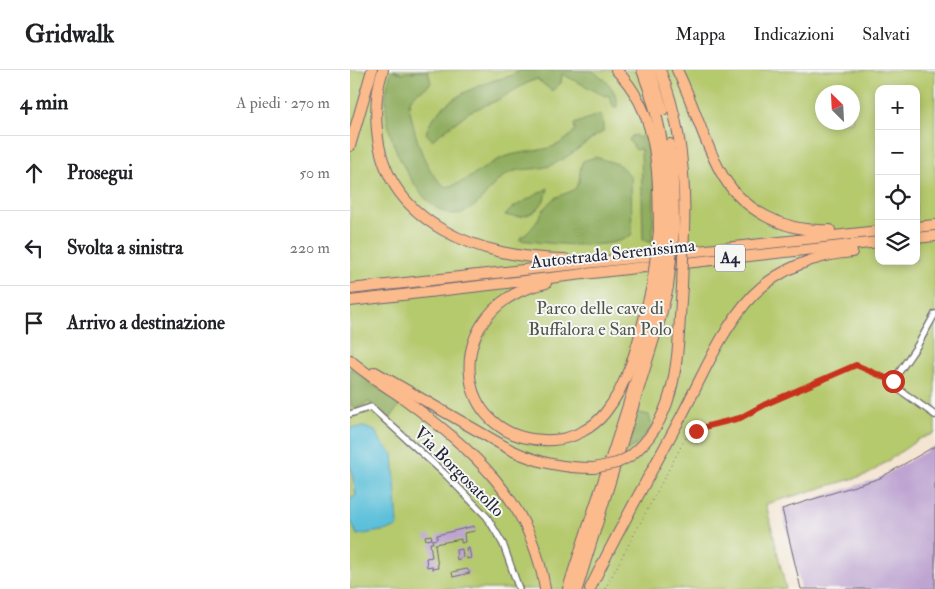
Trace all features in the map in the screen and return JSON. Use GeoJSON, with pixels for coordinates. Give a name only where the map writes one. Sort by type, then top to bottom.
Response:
{"type":"FeatureCollection","features":[{"type":"Feature","properties":{"kind":"highway"},"geometry":{"type":"LineString","coordinates":[[350,146],[372,70]]}},
{"type":"Feature","properties":{"kind":"highway"},"geometry":{"type":"LineString","coordinates":[[383,70],[375,108],[380,147],[398,188],[420,214],[454,236],[493,250],[515,255],[593,261]]}},
{"type":"Feature","properties":{"kind":"highway"},"geometry":{"type":"LineString","coordinates":[[350,359],[517,453],[546,464],[563,468],[594,468],[629,457],[641,448],[656,430],[671,395],[676,366],[682,287],[653,139],[640,102],[616,70]]}},
{"type":"Feature","properties":{"kind":"highway"},"geometry":{"type":"LineString","coordinates":[[636,70],[652,96]]}},
{"type":"Feature","properties":{"kind":"highway"},"geometry":{"type":"LineString","coordinates":[[642,70],[652,96],[664,148],[671,231]]}},
{"type":"Feature","properties":{"kind":"highway"},"geometry":{"type":"LineString","coordinates":[[568,589],[634,384],[653,317],[671,231],[673,164],[670,139],[650,70]]}},
{"type":"Feature","properties":{"kind":"highway"},"geometry":{"type":"LineString","coordinates":[[582,273],[528,288],[507,297],[492,309],[476,334],[469,362],[473,392],[490,418],[510,433],[533,440],[557,440],[582,432],[604,414],[622,387],[660,287],[671,231],[685,198],[680,139],[660,70]]}},
{"type":"Feature","properties":{"kind":"highway"},"geometry":{"type":"LineString","coordinates":[[677,70],[719,170],[734,190],[758,213],[783,224],[806,230],[875,226]]}},
{"type":"Feature","properties":{"kind":"highway"},"geometry":{"type":"LineString","coordinates":[[920,226],[935,225]]}},
{"type":"Feature","properties":{"kind":"highway","name":"Autostrada Serenissima"},"geometry":{"type":"LineString","coordinates":[[350,289],[875,231]]}},
{"type":"Feature","properties":{"kind":"highway"},"geometry":{"type":"LineString","coordinates":[[920,238],[935,236]]}},
{"type":"Feature","properties":{"kind":"highway","name":"Autostrada Serenissima"},"geometry":{"type":"LineString","coordinates":[[350,301],[582,273],[875,242]]}},
{"type":"Feature","properties":{"kind":"highway"},"geometry":{"type":"LineString","coordinates":[[590,589],[702,377],[744,306],[766,284],[793,268],[824,256],[875,250]]}},
{"type":"Feature","properties":{"kind":"highway"},"geometry":{"type":"LineString","coordinates":[[577,589],[660,319],[660,287]]}},
{"type":"Feature","properties":{"kind":"highway"},"geometry":{"type":"LineString","coordinates":[[350,359],[440,426],[459,442],[492,476],[517,508],[526,526],[540,562],[545,589]]}},
{"type":"Feature","properties":{"kind":"street"},"geometry":{"type":"LineString","coordinates":[[935,314],[917,346],[893,381],[896,388],[935,415]]}},
{"type":"Feature","properties":{"kind":"street","name":"Via Borgosatollo"},"geometry":{"type":"LineString","coordinates":[[350,414],[371,407],[475,503],[495,527],[519,589]]}},
{"type":"Feature","properties":{"kind":"path"},"geometry":{"type":"LineString","coordinates":[[605,589],[674,457],[690,433],[708,426],[740,418],[766,404],[856,365],[893,381]]}},
{"type":"Feature","properties":{"kind":"path"},"geometry":{"type":"LineString","coordinates":[[696,431],[699,438]]}},
{"type":"Feature","properties":{"kind":"green space","name":"Parco delle cave di Buffalora e San Polo"},"geometry":{"type":"Polygon","coordinates":[[[350,70],[935,70],[935,433],[919,439],[869,474],[766,504],[786,589],[350,589],[350,70]]]}},
{"type":"Feature","properties":{"kind":"green space"},"geometry":{"type":"Polygon","coordinates":[[[392,70],[403,73],[428,70],[431,83],[414,95],[409,106],[417,139],[425,161],[438,180],[446,187],[462,182],[496,160],[560,144],[575,130],[574,124],[600,114],[603,122],[603,132],[557,163],[509,173],[496,183],[479,202],[466,211],[454,214],[443,211],[432,205],[414,184],[401,161],[392,139],[387,116],[386,93],[392,70]]]}},
{"type":"Feature","properties":{"kind":"green space"},"geometry":{"type":"Polygon","coordinates":[[[520,70],[591,71],[610,85],[616,96],[617,107],[614,107],[608,95],[605,96],[562,74],[561,83],[552,91],[537,79],[496,101],[469,112],[432,140],[426,133],[430,123],[437,114],[454,99],[474,88],[512,75],[520,70]]]}},
{"type":"Feature","properties":{"kind":"green space"},"geometry":{"type":"Polygon","coordinates":[[[647,132],[654,173],[652,243],[643,240],[641,149],[636,150],[629,140],[632,136],[635,135],[639,138],[647,132]]]}},
{"type":"Feature","properties":{"kind":"green space"},"geometry":{"type":"Polygon","coordinates":[[[595,157],[618,164],[631,176],[632,234],[623,240],[595,245],[520,240],[531,230],[552,200],[576,187],[583,161],[595,157]]]}},
{"type":"Feature","properties":{"kind":"green space"},"geometry":{"type":"Polygon","coordinates":[[[548,188],[543,202],[533,212],[520,216],[505,215],[514,207],[548,188]]]}},
{"type":"Feature","properties":{"kind":"green space"},"geometry":{"type":"Polygon","coordinates":[[[350,368],[400,404],[390,419],[369,402],[355,409],[350,404],[350,368]]]}},
{"type":"Feature","properties":{"kind":"green space"},"geometry":{"type":"Polygon","coordinates":[[[635,412],[649,415],[652,427],[636,445],[623,453],[635,412]]]}},
{"type":"Feature","properties":{"kind":"water"},"geometry":{"type":"Polygon","coordinates":[[[364,427],[375,431],[381,442],[393,454],[398,525],[393,529],[357,535],[350,519],[350,500],[356,495],[350,462],[350,428],[364,427]]]}},
{"type":"Feature","properties":{"kind":"building"},"geometry":{"type":"Polygon","coordinates":[[[935,446],[935,589],[801,589],[782,509],[880,478],[935,446]]]}},
{"type":"Feature","properties":{"kind":"building"},"geometry":{"type":"Polygon","coordinates":[[[474,526],[475,531],[464,533],[465,542],[461,543],[461,539],[435,544],[438,568],[432,569],[432,566],[427,567],[426,558],[432,557],[430,543],[433,543],[432,540],[437,539],[437,535],[474,526]]]}},
{"type":"Feature","properties":{"kind":"building"},"geometry":{"type":"Polygon","coordinates":[[[431,535],[432,539],[426,540],[425,536],[431,535]]]}},
{"type":"Feature","properties":{"kind":"building"},"geometry":{"type":"Polygon","coordinates":[[[466,548],[469,548],[471,558],[467,559],[466,548]]]}},
{"type":"Feature","properties":{"kind":"building"},"geometry":{"type":"Polygon","coordinates":[[[462,549],[463,557],[457,560],[456,550],[462,549]]]}},
{"type":"Feature","properties":{"kind":"building"},"geometry":{"type":"Polygon","coordinates":[[[467,569],[470,573],[453,577],[452,572],[467,569]]]}},
{"type":"Feature","properties":{"kind":"route"},"geometry":{"type":"LineString","coordinates":[[696,431],[700,428],[740,418],[755,409],[851,366],[859,365],[893,381]]}}]}
